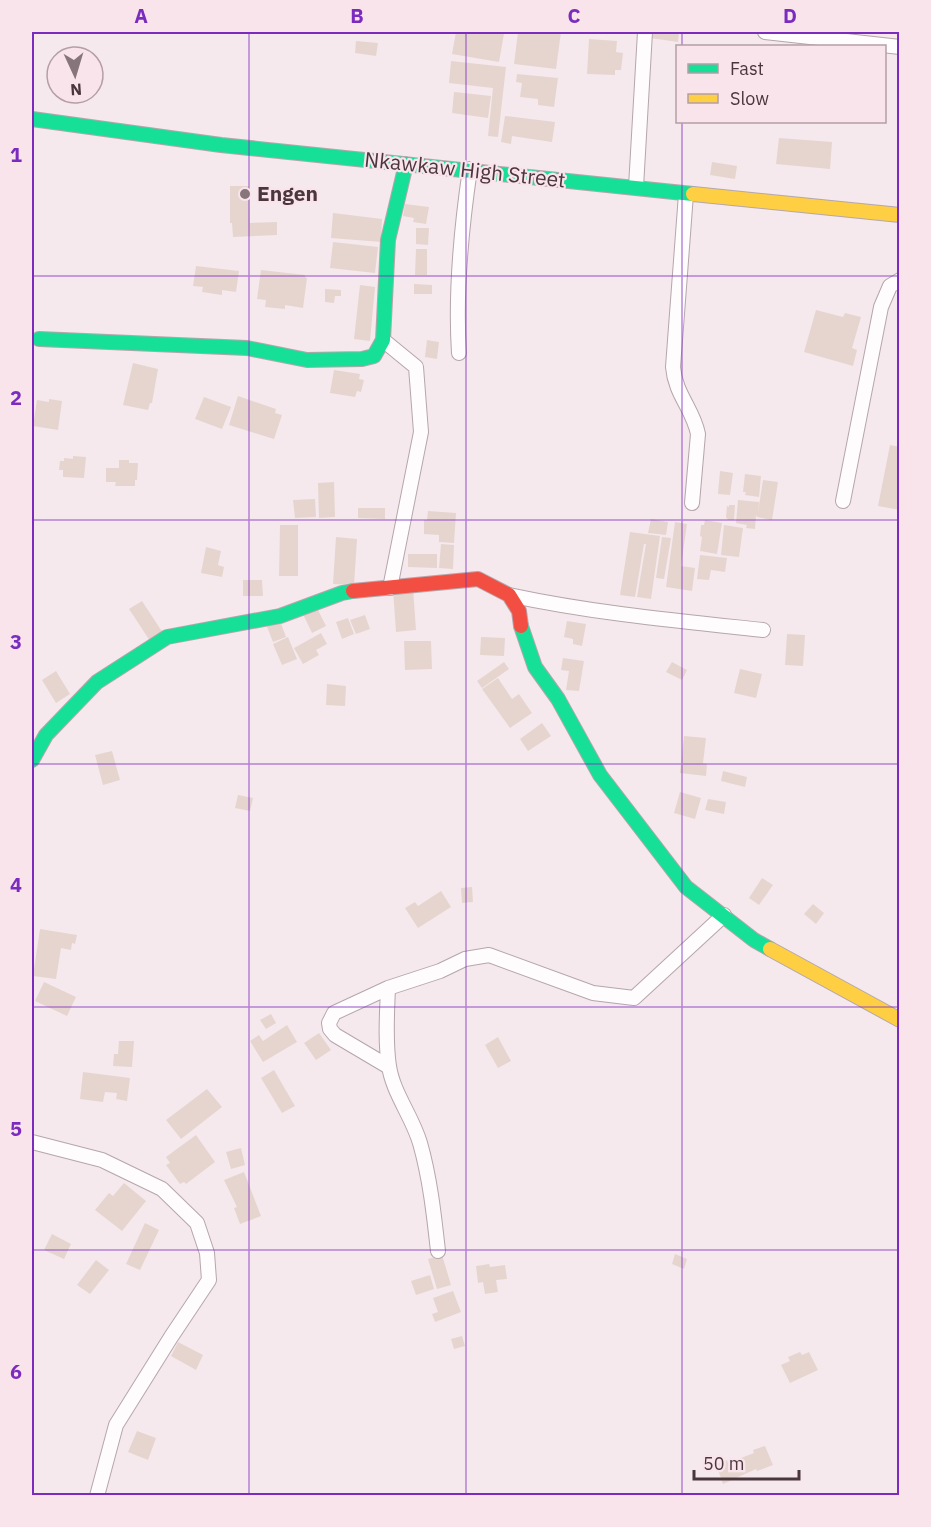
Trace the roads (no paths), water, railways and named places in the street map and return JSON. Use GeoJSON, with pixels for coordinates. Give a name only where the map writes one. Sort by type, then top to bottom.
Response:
{"type":"FeatureCollection","features":[{"type":"Feature","properties":{"kind":"street"},"geometry":{"type":"LineString","coordinates":[[636,187],[645,32]]}},
{"type":"Feature","properties":{"kind":"street"},"geometry":{"type":"LineString","coordinates":[[765,32],[882,45]]}},
{"type":"Feature","properties":{"kind":"street","name":"Nkawkaw High Street"},"geometry":{"type":"LineString","coordinates":[[32,119],[221,145],[470,169],[686,194],[899,213]]}},
{"type":"Feature","properties":{"kind":"street"},"geometry":{"type":"LineString","coordinates":[[39,339],[247,348],[307,360],[362,359],[374,356],[383,340],[388,240],[406,164]]}},
{"type":"Feature","properties":{"kind":"street"},"geometry":{"type":"LineString","coordinates":[[459,353],[457,318],[461,227],[470,169]]}},
{"type":"Feature","properties":{"kind":"street"},"geometry":{"type":"LineString","coordinates":[[686,194],[673,367],[676,388],[698,434],[692,503]]}},
{"type":"Feature","properties":{"kind":"street"},"geometry":{"type":"LineString","coordinates":[[843,501],[881,307],[890,286],[900,280]]}},
{"type":"Feature","properties":{"kind":"street"},"geometry":{"type":"LineString","coordinates":[[383,340],[416,367],[421,432],[390,588]]}},
{"type":"Feature","properties":{"kind":"street"},"geometry":{"type":"LineString","coordinates":[[32,760],[37,755],[46,735],[97,682],[167,637],[280,616],[342,593],[478,579],[509,595],[611,613],[763,630]]}},
{"type":"Feature","properties":{"kind":"street"},"geometry":{"type":"LineString","coordinates":[[509,595],[519,611],[528,652],[535,668],[558,699],[600,775],[686,886],[754,940],[900,1020]]}},
{"type":"Feature","properties":{"kind":"street"},"geometry":{"type":"LineString","coordinates":[[389,1067],[335,1035],[329,1023],[334,1013],[388,988],[440,971],[465,959],[489,955],[593,993],[634,998],[724,915]]}},
{"type":"Feature","properties":{"kind":"street"},"geometry":{"type":"LineString","coordinates":[[388,988],[389,1067],[400,1099],[420,1143],[433,1207],[438,1251]]}},
{"type":"Feature","properties":{"kind":"street"},"geometry":{"type":"LineString","coordinates":[[32,1142],[102,1160],[162,1189],[198,1223],[207,1253],[209,1280],[116,1425],[97,1496]]}},
{"type":"Feature","properties":{"kind":"place","name":"Engen"},"geometry":{"type":"Point","coordinates":[245,194]}}]}
